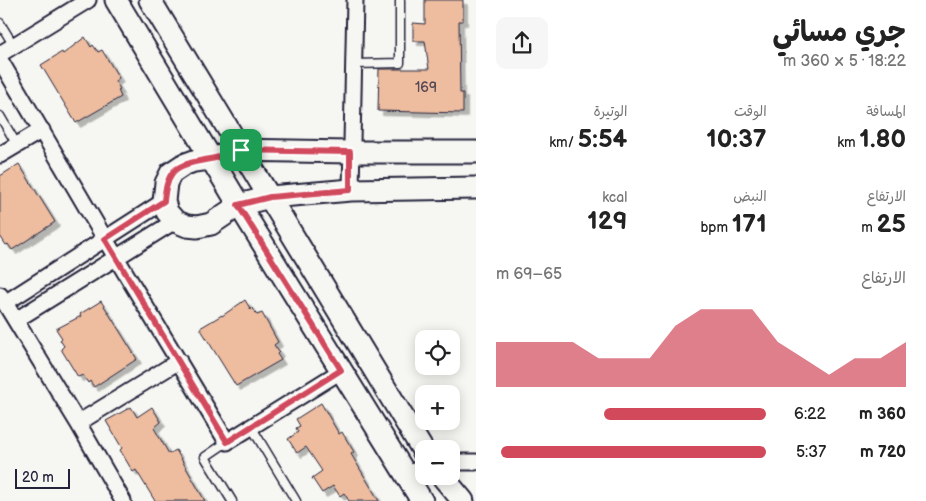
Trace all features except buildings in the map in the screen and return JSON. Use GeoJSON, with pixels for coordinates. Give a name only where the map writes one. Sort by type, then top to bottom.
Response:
{"type":"FeatureCollection","features":[{"type":"Feature","properties":{"kind":"street"},"geometry":{"type":"LineString","coordinates":[[0,54],[88,0]]}},
{"type":"Feature","properties":{"kind":"street"},"geometry":{"type":"LineString","coordinates":[[116,0],[238,205],[341,370],[415,471]]}},
{"type":"Feature","properties":{"kind":"street"},"geometry":{"type":"LineString","coordinates":[[150,0],[417,440]]}},
{"type":"Feature","properties":{"kind":"street"},"geometry":{"type":"LineString","coordinates":[[350,190],[355,0]]}},
{"type":"Feature","properties":{"kind":"street"},"geometry":{"type":"LineString","coordinates":[[0,60],[227,442],[252,428],[341,370]]}},
{"type":"Feature","properties":{"kind":"street"},"geometry":{"type":"LineString","coordinates":[[0,155],[42,130]]}},
{"type":"Feature","properties":{"kind":"street"},"geometry":{"type":"LineString","coordinates":[[476,152],[241,150],[183,165],[171,173],[166,183],[164,201],[167,212],[175,220],[187,226],[197,227],[211,224],[238,205],[270,197],[350,190],[476,188]]}},
{"type":"Feature","properties":{"kind":"street"},"geometry":{"type":"LineString","coordinates":[[123,501],[2,299],[105,239],[164,201]]}},
{"type":"Feature","properties":{"kind":"street"},"geometry":{"type":"LineString","coordinates":[[16,320],[175,220]]}},
{"type":"Feature","properties":{"kind":"street"},"geometry":{"type":"LineString","coordinates":[[78,423],[179,361]]}},
{"type":"Feature","properties":{"kind":"street"},"geometry":{"type":"LineString","coordinates":[[460,462],[476,462]]}},
{"type":"Feature","properties":{"kind":"street"},"geometry":{"type":"LineString","coordinates":[[418,485],[422,501]]}},
{"type":"Feature","properties":{"kind":"street"},"geometry":{"type":"LineString","coordinates":[[450,485],[463,501]]}},
{"type":"Feature","properties":{"kind":"lane"},"geometry":{"type":"LineString","coordinates":[[354,64],[400,63],[400,0]]}},
{"type":"Feature","properties":{"kind":"lane"},"geometry":{"type":"LineString","coordinates":[[0,23],[14,46]]}},
{"type":"Feature","properties":{"kind":"lane"},"geometry":{"type":"LineString","coordinates":[[0,116],[18,145]]}},
{"type":"Feature","properties":{"kind":"lane"},"geometry":{"type":"LineString","coordinates":[[252,428],[296,501]]}},
{"type":"Feature","properties":{"kind":"lane"},"geometry":{"type":"LineString","coordinates":[[227,442],[205,457],[232,501]]}},
{"type":"Feature","properties":{"kind":"route"},"geometry":{"type":"LineString","coordinates":[[241,150],[350,152],[350,190],[270,197],[238,205],[341,370],[252,428],[227,442],[105,239],[164,201],[166,183],[171,173],[183,165],[241,150]]}}]}
